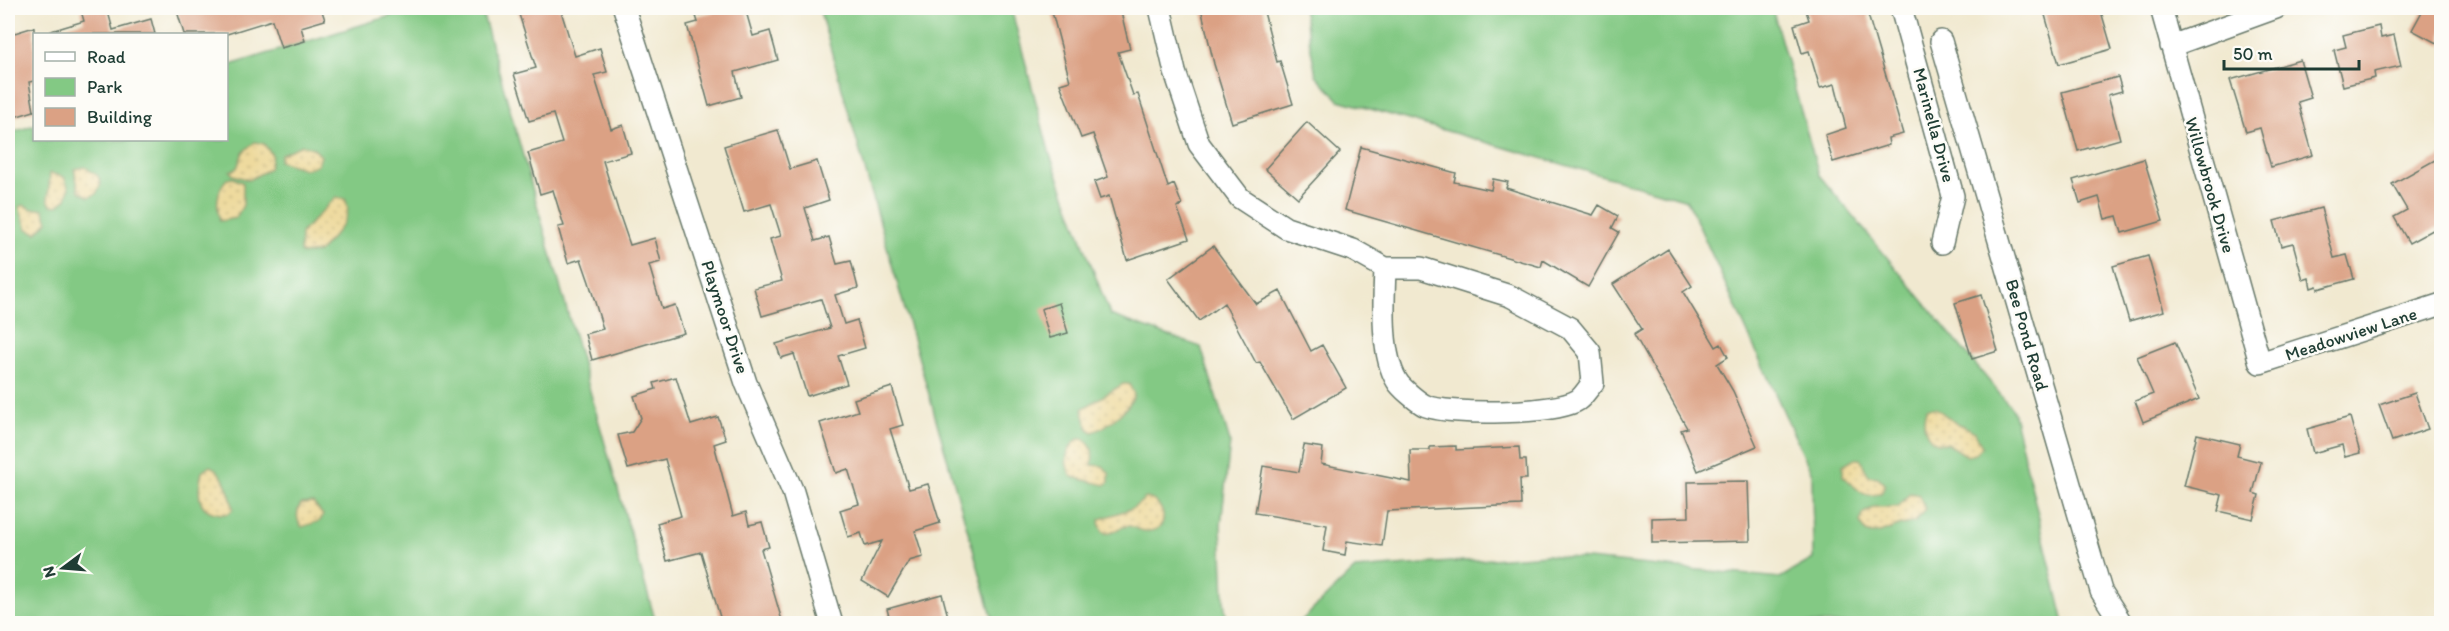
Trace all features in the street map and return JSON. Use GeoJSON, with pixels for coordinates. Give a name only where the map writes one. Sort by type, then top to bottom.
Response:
{"type":"FeatureCollection","features":[{"type":"Feature","properties":{"kind":"street","name":"Playmoor Drive"},"geometry":{"type":"LineString","coordinates":[[624,8],[746,383],[793,492],[832,624]]}},
{"type":"Feature","properties":{"kind":"street"},"geometry":{"type":"LineString","coordinates":[[1160,8],[1175,72],[1199,144],[1240,198],[1286,228],[1353,250],[1385,268],[1421,268],[1510,296],[1570,328],[1590,352],[1593,383],[1577,401],[1540,410],[1465,412],[1424,405],[1397,381],[1387,348],[1384,305],[1385,268]]}},
{"type":"Feature","properties":{"kind":"street","name":"Marinella Drive"},"geometry":{"type":"LineString","coordinates":[[1901,8],[1953,196],[1942,243]]}},
{"type":"Feature","properties":{"kind":"street","name":"Willowbrook Drive"},"geometry":{"type":"LineString","coordinates":[[2161,8],[2260,363]]}},
{"type":"Feature","properties":{"kind":"street"},"geometry":{"type":"LineString","coordinates":[[2171,46],[2276,8]]}},
{"type":"Feature","properties":{"kind":"street","name":"Bee Pond Road"},"geometry":{"type":"LineString","coordinates":[[1941,41],[2101,591],[2122,624]]}},
{"type":"Feature","properties":{"kind":"street","name":"Meadowview Lane"},"geometry":{"type":"LineString","coordinates":[[2260,363],[2442,304]]}},
{"type":"Feature","properties":{"kind":"green space"},"geometry":{"type":"Polygon","coordinates":[[[416,8],[481,8],[656,623],[8,623],[8,134],[33,125],[33,141],[228,141],[228,66],[416,8]]]}},
{"type":"Feature","properties":{"kind":"green space"},"geometry":{"type":"Polygon","coordinates":[[[819,8],[1011,8],[1050,155],[1110,315],[1201,347],[1230,442],[1221,525],[1227,623],[994,623],[819,8]]]}},
{"type":"Feature","properties":{"kind":"green space"},"geometry":{"type":"Polygon","coordinates":[[[1303,8],[1772,8],[1819,175],[2013,410],[2064,623],[1298,624],[1355,569],[1547,555],[1780,578],[1813,559],[1812,474],[1687,200],[1339,100],[1316,75],[1303,8]]]}},
{"type":"Feature","properties":{"kind":"sand"},"geometry":{"type":"Polygon","coordinates":[[[255,142],[264,144],[272,155],[269,169],[249,180],[233,175],[230,171],[237,168],[243,152],[255,142]]]}},
{"type":"Feature","properties":{"kind":"sand"},"geometry":{"type":"Polygon","coordinates":[[[302,145],[313,148],[321,156],[318,165],[305,169],[279,161],[281,154],[302,145]]]}},
{"type":"Feature","properties":{"kind":"sand"},"geometry":{"type":"Polygon","coordinates":[[[85,167],[98,176],[101,184],[96,194],[89,197],[79,191],[74,169],[85,167]]]}},
{"type":"Feature","properties":{"kind":"sand"},"geometry":{"type":"Polygon","coordinates":[[[50,173],[64,177],[69,188],[66,199],[57,206],[51,205],[48,199],[50,173]]]}},
{"type":"Feature","properties":{"kind":"sand"},"geometry":{"type":"Polygon","coordinates":[[[233,178],[243,183],[243,205],[236,218],[220,221],[219,193],[223,183],[233,178]]]}},
{"type":"Feature","properties":{"kind":"sand"},"geometry":{"type":"Polygon","coordinates":[[[336,197],[345,199],[348,206],[341,227],[319,252],[303,254],[300,252],[301,233],[336,197]]]}},
{"type":"Feature","properties":{"kind":"sand"},"geometry":{"type":"Polygon","coordinates":[[[24,205],[31,209],[43,209],[48,221],[37,233],[27,229],[19,207],[24,205]]]}},
{"type":"Feature","properties":{"kind":"sand"},"geometry":{"type":"Polygon","coordinates":[[[1123,384],[1129,384],[1134,394],[1128,405],[1104,426],[1093,432],[1088,429],[1082,409],[1123,384]]]}},
{"type":"Feature","properties":{"kind":"sand"},"geometry":{"type":"Polygon","coordinates":[[[1927,408],[1936,408],[1953,421],[1975,432],[1982,447],[1976,454],[1967,456],[1947,443],[1934,441],[1926,433],[1924,421],[1927,408]]]}},
{"type":"Feature","properties":{"kind":"sand"},"geometry":{"type":"Polygon","coordinates":[[[1078,439],[1083,439],[1091,447],[1092,465],[1103,466],[1109,473],[1109,482],[1105,485],[1072,477],[1069,472],[1068,452],[1078,439]]]}},
{"type":"Feature","properties":{"kind":"sand"},"geometry":{"type":"Polygon","coordinates":[[[1853,459],[1860,459],[1869,476],[1878,477],[1885,484],[1882,492],[1875,495],[1865,494],[1856,489],[1843,476],[1843,465],[1853,459]]]}},
{"type":"Feature","properties":{"kind":"sand"},"geometry":{"type":"Polygon","coordinates":[[[210,466],[219,473],[228,491],[233,509],[228,514],[210,511],[201,502],[199,489],[202,472],[210,466]]]}},
{"type":"Feature","properties":{"kind":"sand"},"geometry":{"type":"Polygon","coordinates":[[[1910,493],[1919,495],[1925,509],[1915,522],[1875,534],[1870,534],[1862,528],[1860,522],[1864,513],[1874,507],[1898,507],[1910,493]]]}},
{"type":"Feature","properties":{"kind":"sand"},"geometry":{"type":"Polygon","coordinates":[[[1146,498],[1158,504],[1163,516],[1163,521],[1155,530],[1145,531],[1125,526],[1110,533],[1103,532],[1099,523],[1100,519],[1133,508],[1146,498]]]}},
{"type":"Feature","properties":{"kind":"sand"},"geometry":{"type":"Polygon","coordinates":[[[313,503],[323,515],[320,521],[302,527],[298,519],[299,507],[301,504],[313,503]]]}},
{"type":"Feature","properties":{"kind":"building"},"geometry":{"type":"Polygon","coordinates":[[[107,8],[113,30],[151,19],[155,33],[52,33],[51,31],[84,21],[81,11],[107,8]]]}},
{"type":"Feature","properties":{"kind":"building"},"geometry":{"type":"Polygon","coordinates":[[[176,8],[321,8],[325,20],[301,27],[305,41],[281,48],[272,20],[228,34],[184,33],[176,8]]]}},
{"type":"Feature","properties":{"kind":"building"},"geometry":{"type":"Polygon","coordinates":[[[517,8],[560,8],[575,56],[600,48],[607,72],[594,75],[611,129],[623,125],[631,153],[603,161],[630,245],[655,238],[661,262],[649,265],[662,309],[675,305],[684,333],[592,360],[585,334],[603,329],[589,282],[581,259],[568,263],[558,227],[564,226],[553,190],[540,194],[528,153],[562,143],[553,114],[529,121],[514,74],[536,68],[517,8]]]}},
{"type":"Feature","properties":{"kind":"building"},"geometry":{"type":"Polygon","coordinates":[[[729,8],[745,8],[753,36],[770,31],[778,60],[735,72],[741,97],[709,106],[687,25],[698,22],[696,16],[729,8]]]}},
{"type":"Feature","properties":{"kind":"building"},"geometry":{"type":"Polygon","coordinates":[[[1051,8],[1120,8],[1130,49],[1118,52],[1133,95],[1138,94],[1168,187],[1174,184],[1182,205],[1177,207],[1189,239],[1127,260],[1109,196],[1100,199],[1094,182],[1108,177],[1093,134],[1081,138],[1060,84],[1070,81],[1051,8]]]}},
{"type":"Feature","properties":{"kind":"building"},"geometry":{"type":"Polygon","coordinates":[[[1201,8],[1263,8],[1277,62],[1280,61],[1293,104],[1232,123],[1214,64],[1201,8]]]}},
{"type":"Feature","properties":{"kind":"building"},"geometry":{"type":"Polygon","coordinates":[[[1805,8],[1866,8],[1903,134],[1888,138],[1889,145],[1833,162],[1825,135],[1846,128],[1835,84],[1820,88],[1809,51],[1802,53],[1794,25],[1809,20],[1805,8]]]}},
{"type":"Feature","properties":{"kind":"building"},"geometry":{"type":"Polygon","coordinates":[[[2043,8],[2100,8],[2112,49],[2059,64],[2043,8]]]}},
{"type":"Feature","properties":{"kind":"building"},"geometry":{"type":"Polygon","coordinates":[[[2424,8],[2442,8],[2442,46],[2412,30],[2424,8]]]}},
{"type":"Feature","properties":{"kind":"building"},"geometry":{"type":"Polygon","coordinates":[[[2379,26],[2381,38],[2394,35],[2401,66],[2374,72],[2375,78],[2343,86],[2334,50],[2346,47],[2343,35],[2379,26]]]}},
{"type":"Feature","properties":{"kind":"building"},"geometry":{"type":"Polygon","coordinates":[[[34,27],[33,81],[29,82],[33,111],[8,119],[8,35],[34,27]]]}},
{"type":"Feature","properties":{"kind":"building"},"geometry":{"type":"Polygon","coordinates":[[[2300,60],[2311,98],[2298,102],[2313,155],[2271,167],[2260,128],[2246,132],[2230,80],[2300,60]]]}},
{"type":"Feature","properties":{"kind":"building"},"geometry":{"type":"Polygon","coordinates":[[[2118,77],[2122,91],[2108,95],[2120,139],[2078,151],[2062,92],[2118,77]]]}},
{"type":"Feature","properties":{"kind":"building"},"geometry":{"type":"Polygon","coordinates":[[[1307,122],[1340,152],[1298,198],[1265,169],[1307,122]]]}},
{"type":"Feature","properties":{"kind":"building"},"geometry":{"type":"Polygon","coordinates":[[[778,130],[790,169],[817,161],[829,200],[805,208],[815,241],[829,237],[837,264],[851,261],[858,288],[835,295],[844,324],[857,320],[865,348],[838,356],[847,384],[807,396],[794,354],[781,358],[776,344],[830,328],[821,299],[762,316],[754,288],[782,281],[770,239],[781,236],[771,204],[744,212],[724,146],[778,130]]]}},
{"type":"Feature","properties":{"kind":"building"},"geometry":{"type":"Polygon","coordinates":[[[1361,147],[1456,173],[1454,182],[1491,190],[1493,179],[1508,182],[1506,188],[1593,215],[1599,205],[1618,216],[1612,228],[1619,232],[1588,287],[1543,260],[1541,267],[1345,210],[1361,147]]]}},
{"type":"Feature","properties":{"kind":"building"},"geometry":{"type":"Polygon","coordinates":[[[2442,156],[2442,225],[2409,243],[2394,217],[2407,210],[2392,184],[2442,156]]]}},
{"type":"Feature","properties":{"kind":"building"},"geometry":{"type":"Polygon","coordinates":[[[2144,159],[2163,221],[2122,233],[2117,216],[2105,219],[2099,197],[2080,203],[2073,180],[2144,159]]]}},
{"type":"Feature","properties":{"kind":"building"},"geometry":{"type":"Polygon","coordinates":[[[2321,208],[2334,258],[2347,255],[2354,279],[2318,289],[2317,286],[2311,288],[2309,278],[2303,280],[2293,243],[2281,246],[2274,221],[2321,208]]]}},
{"type":"Feature","properties":{"kind":"building"},"geometry":{"type":"Polygon","coordinates":[[[1213,246],[1256,304],[1280,291],[1311,351],[1322,345],[1346,388],[1293,419],[1260,362],[1256,363],[1224,303],[1199,321],[1168,279],[1213,246]]]}},
{"type":"Feature","properties":{"kind":"building"},"geometry":{"type":"Polygon","coordinates":[[[1668,249],[1692,286],[1683,292],[1716,347],[1721,344],[1728,357],[1717,364],[1733,391],[1757,446],[1698,471],[1681,430],[1687,428],[1634,334],[1642,329],[1613,284],[1668,249]]]}},
{"type":"Feature","properties":{"kind":"building"},"geometry":{"type":"Polygon","coordinates":[[[2148,256],[2164,311],[2129,321],[2113,266],[2148,256]]]}},
{"type":"Feature","properties":{"kind":"building"},"geometry":{"type":"Polygon","coordinates":[[[1981,295],[1998,351],[1972,359],[1955,303],[1981,295]]]}},
{"type":"Feature","properties":{"kind":"building"},"geometry":{"type":"Polygon","coordinates":[[[1059,303],[1068,333],[1050,338],[1041,309],[1059,303]]]}},
{"type":"Feature","properties":{"kind":"building"},"geometry":{"type":"Polygon","coordinates":[[[2175,342],[2199,399],[2143,422],[2135,401],[2153,394],[2137,357],[2175,342]]]}},
{"type":"Feature","properties":{"kind":"building"},"geometry":{"type":"Polygon","coordinates":[[[676,377],[691,425],[718,417],[726,440],[714,444],[733,516],[746,512],[749,525],[762,522],[769,547],[761,549],[783,624],[722,624],[701,552],[667,561],[657,523],[681,516],[665,459],[628,469],[618,435],[632,432],[641,418],[634,396],[656,389],[654,383],[676,377]]]}},
{"type":"Feature","properties":{"kind":"building"},"geometry":{"type":"Polygon","coordinates":[[[892,387],[903,425],[890,429],[909,489],[928,484],[940,523],[915,531],[923,557],[909,561],[888,597],[862,581],[882,541],[865,546],[861,533],[848,537],[840,510],[859,504],[848,469],[836,473],[820,423],[858,411],[854,399],[892,387]]]}},
{"type":"Feature","properties":{"kind":"building"},"geometry":{"type":"Polygon","coordinates":[[[2415,393],[2428,429],[2392,441],[2379,405],[2415,393]]]}},
{"type":"Feature","properties":{"kind":"building"},"geometry":{"type":"Polygon","coordinates":[[[2350,417],[2360,453],[2345,457],[2342,445],[2313,453],[2307,429],[2350,417]]]}},
{"type":"Feature","properties":{"kind":"building"},"geometry":{"type":"Polygon","coordinates":[[[2197,434],[2240,444],[2237,456],[2261,462],[2253,493],[2259,495],[2253,519],[2218,511],[2222,495],[2184,486],[2197,434]]]}},
{"type":"Feature","properties":{"kind":"building"},"geometry":{"type":"Polygon","coordinates":[[[1304,445],[1323,448],[1321,464],[1411,482],[1410,450],[1456,446],[1456,450],[1519,447],[1520,460],[1526,460],[1527,479],[1520,479],[1521,505],[1387,511],[1382,546],[1347,541],[1345,555],[1323,551],[1327,525],[1255,513],[1263,466],[1299,472],[1304,445]]]}},
{"type":"Feature","properties":{"kind":"building"},"geometry":{"type":"Polygon","coordinates":[[[1748,481],[1750,541],[1652,543],[1652,518],[1689,517],[1688,482],[1748,481]]]}},
{"type":"Feature","properties":{"kind":"building"},"geometry":{"type":"Polygon","coordinates":[[[942,594],[950,624],[891,624],[887,609],[942,594]]]}}]}
